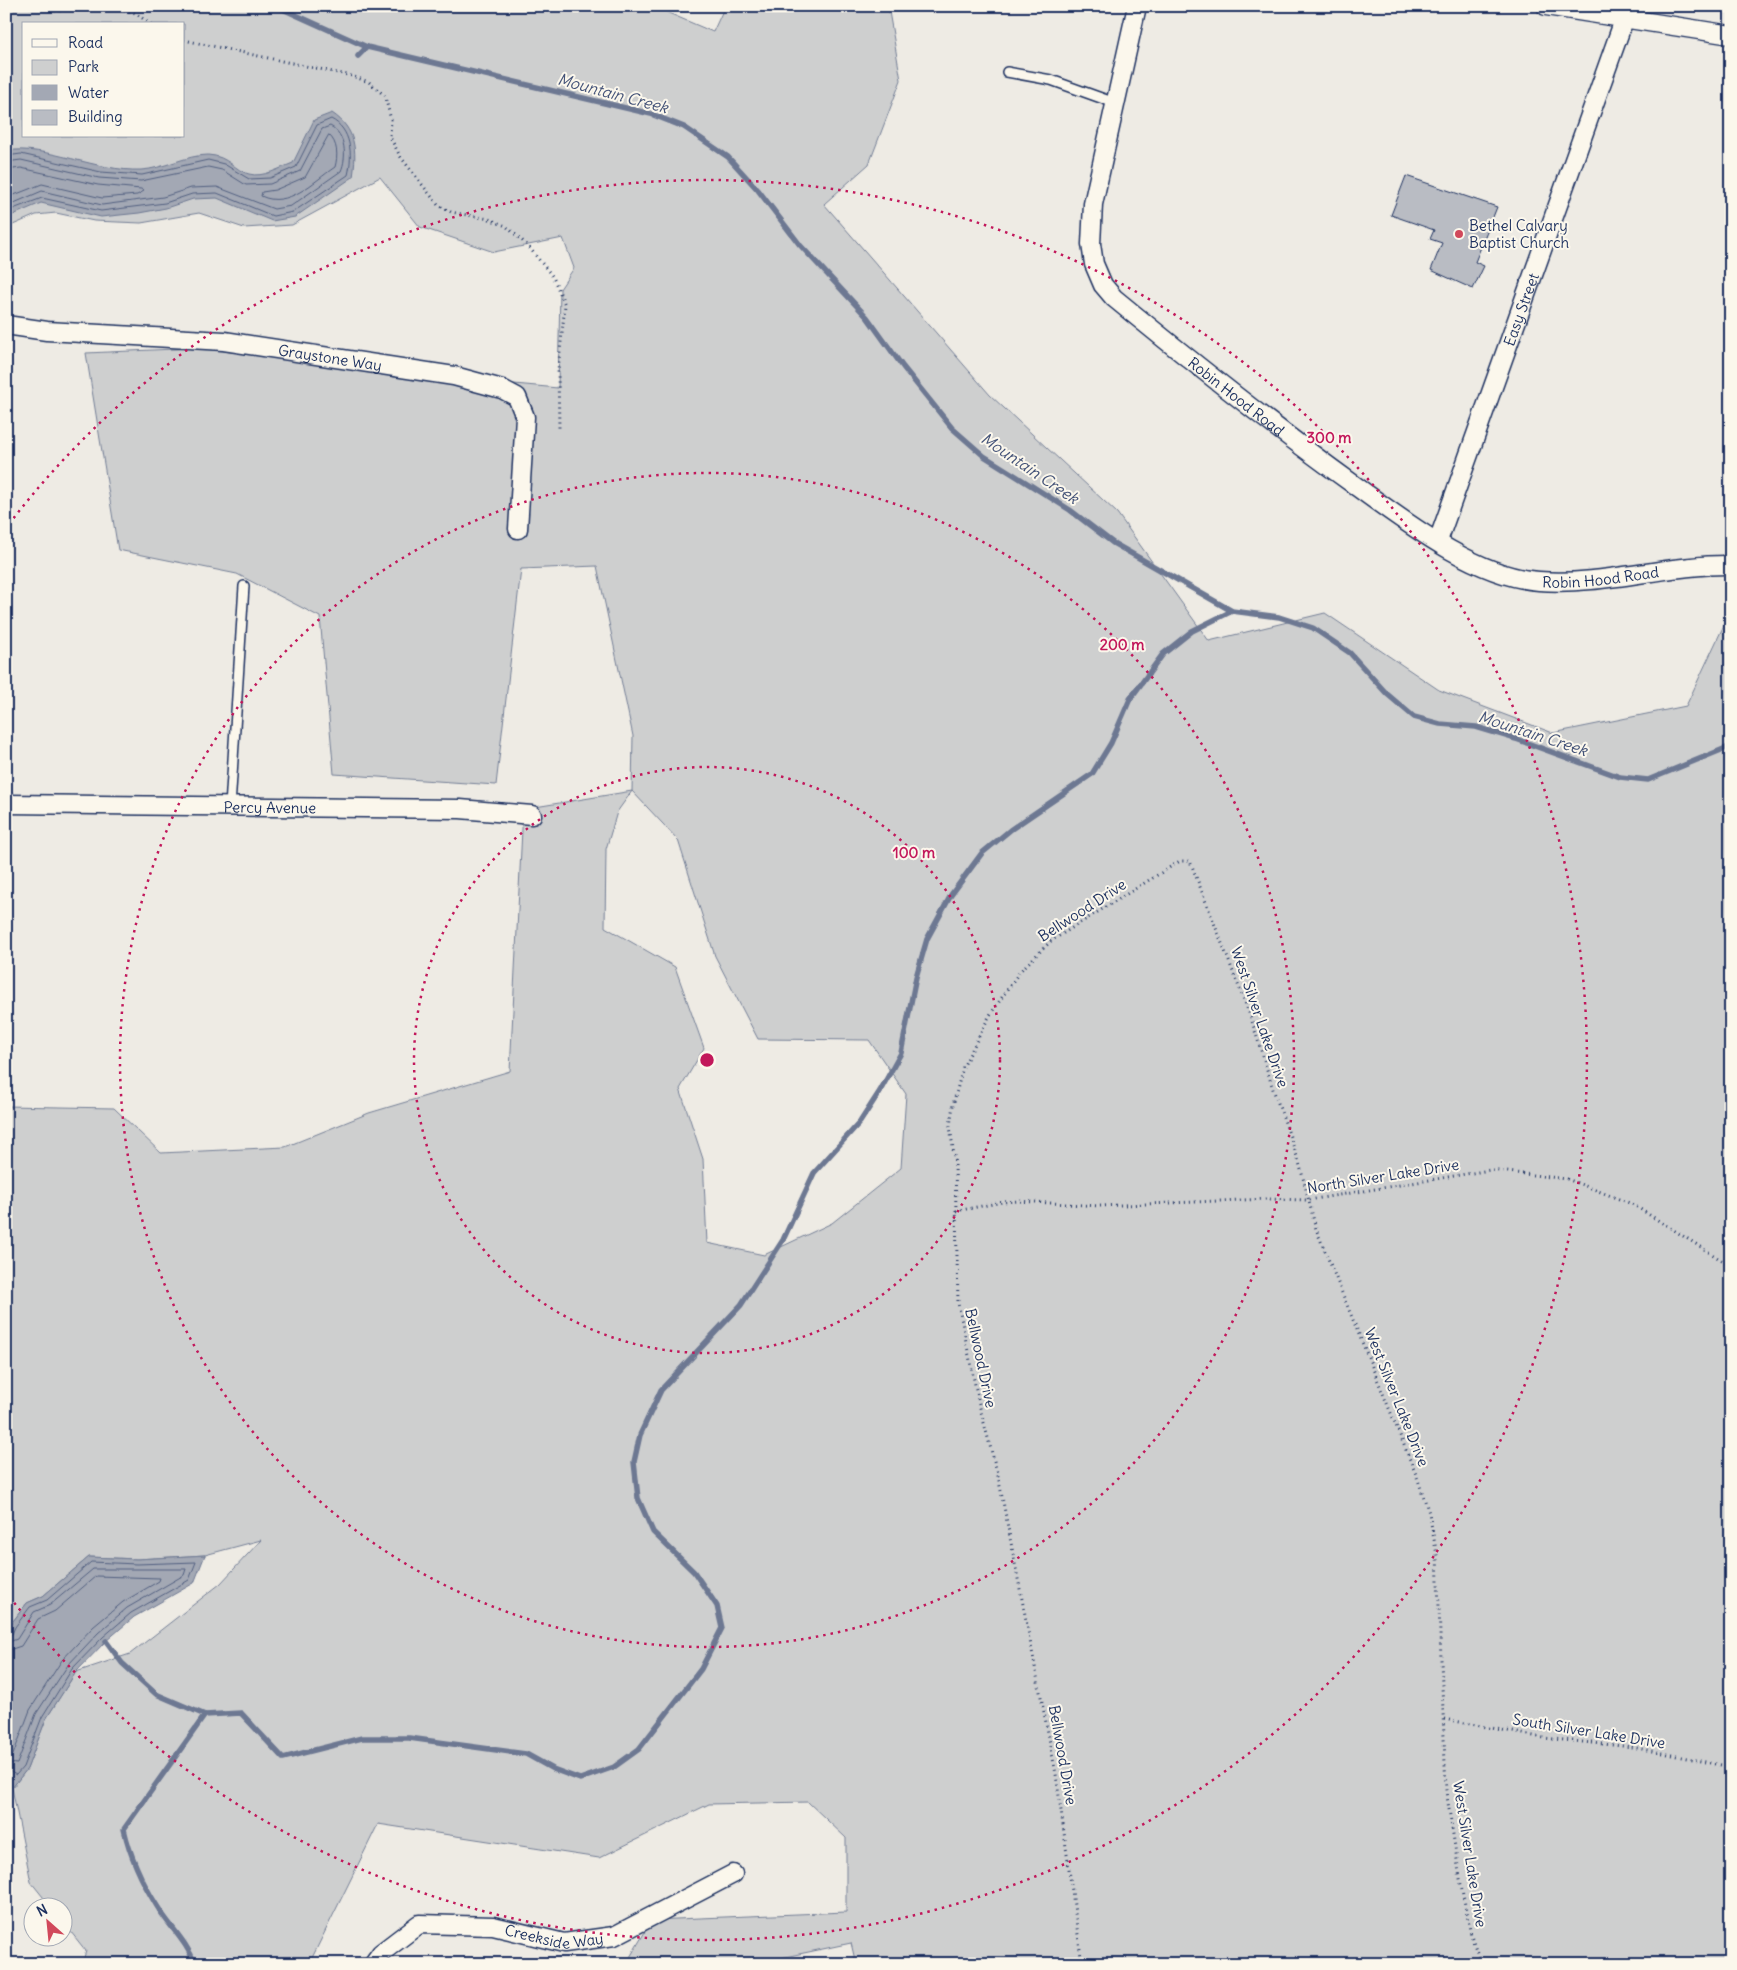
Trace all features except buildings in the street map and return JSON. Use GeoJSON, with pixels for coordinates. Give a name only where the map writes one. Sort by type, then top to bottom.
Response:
{"type":"FeatureCollection","features":[{"type":"Feature","properties":{"kind":"street","name":"Robin Hood Road"},"geometry":{"type":"LineString","coordinates":[[1137,6],[1093,204],[1091,244],[1094,264],[1103,285],[1114,298],[1180,353],[1309,452],[1438,541],[1469,560],[1512,576],[1538,581],[1569,581],[1660,570],[1731,565]]}},
{"type":"Feature","properties":{"kind":"street"},"geometry":{"type":"LineString","coordinates":[[1546,6],[1624,20],[1731,35]]}},
{"type":"Feature","properties":{"kind":"street","name":"Easy Street"},"geometry":{"type":"LineString","coordinates":[[1438,541],[1624,20]]}},
{"type":"Feature","properties":{"kind":"street","name":"Graystone Way"},"geometry":{"type":"LineString","coordinates":[[6,324],[48,331],[224,341],[454,376],[502,389],[517,397],[525,417],[518,529]]}},
{"type":"Feature","properties":{"kind":"street","name":"Percy Avenue"},"geometry":{"type":"LineString","coordinates":[[6,804],[460,809],[532,814]]}},
{"type":"Feature","properties":{"kind":"street","name":"Creekside Way"},"geometry":{"type":"LineString","coordinates":[[373,1964],[382,1953],[419,1924],[493,1926],[564,1943],[614,1936],[734,1874]]}},
{"type":"Feature","properties":{"kind":"lane"},"geometry":{"type":"LineString","coordinates":[[1006,72],[1051,80],[1115,103]]}},
{"type":"Feature","properties":{"kind":"lane"},"geometry":{"type":"LineString","coordinates":[[230,807],[244,586]]}},
{"type":"Feature","properties":{"kind":"path"},"geometry":{"type":"LineString","coordinates":[[25,6],[56,12],[116,7],[134,13],[148,22]]}},
{"type":"Feature","properties":{"kind":"path"},"geometry":{"type":"LineString","coordinates":[[185,40],[352,76],[369,82],[385,96],[391,120],[390,137],[400,156],[438,205],[451,212],[489,218],[506,226],[528,246],[553,277],[565,305],[558,370],[560,428]]}},
{"type":"Feature","properties":{"kind":"path","name":"Bellwood Drive"},"geometry":{"type":"LineString","coordinates":[[1082,1964],[1056,1774],[998,1476],[979,1404],[958,1303],[956,1211],[950,1126],[953,1104],[963,1067],[990,1014],[1020,971],[1051,941],[1173,864],[1180,861],[1190,861]]}},
{"type":"Feature","properties":{"kind":"path","name":"West Silver Lake Drive"},"geometry":{"type":"LineString","coordinates":[[1190,861],[1252,1018],[1322,1245],[1417,1478],[1429,1513],[1437,1555],[1446,1790],[1471,1935],[1481,1964]]}},
{"type":"Feature","properties":{"kind":"path","name":"North Silver Lake Drive"},"geometry":{"type":"LineString","coordinates":[[956,1211],[1003,1202],[1019,1201],[1099,1206],[1266,1199],[1309,1200],[1490,1170],[1566,1179],[1632,1204],[1731,1266]]}},
{"type":"Feature","properties":{"kind":"path","name":"South Silver Lake Drive"},"geometry":{"type":"LineString","coordinates":[[1444,1719],[1544,1738],[1632,1747],[1731,1767]]}},
{"type":"Feature","properties":{"kind":"green space"},"geometry":{"type":"Polygon","coordinates":[[[6,6],[652,6],[713,32],[725,6],[888,6],[901,80],[869,164],[824,204],[990,395],[1117,513],[1209,641],[1325,613],[1439,690],[1553,733],[1686,706],[1731,610],[1731,1964],[856,1964],[851,1943],[752,1964],[626,1964],[652,1920],[846,1912],[846,1838],[808,1802],[709,1804],[599,1858],[378,1824],[309,1964],[82,1964],[86,1951],[72,1933],[72,1898],[44,1898],[31,1882],[12,1788],[27,1769],[46,1719],[76,1672],[130,1654],[220,1584],[261,1540],[205,1555],[137,1559],[89,1557],[43,1596],[27,1603],[10,1625],[6,1643],[6,1106],[114,1108],[161,1153],[285,1147],[369,1113],[510,1071],[523,809],[632,791],[633,736],[597,566],[521,569],[496,785],[334,774],[320,617],[237,574],[118,550],[86,353],[197,348],[449,378],[558,388],[560,289],[574,268],[563,238],[494,252],[420,227],[380,177],[292,225],[244,228],[199,213],[141,223],[94,221],[56,213],[36,215],[6,228],[6,6]],[[632,791],[617,812],[606,849],[605,927],[675,967],[704,1048],[680,1089],[703,1159],[707,1243],[764,1255],[832,1223],[901,1168],[906,1094],[869,1040],[758,1039],[715,956],[678,840],[632,791]]]}},
{"type":"Feature","properties":{"kind":"water"},"geometry":{"type":"Polygon","coordinates":[[[332,113],[346,126],[353,141],[355,158],[353,177],[295,217],[272,221],[217,198],[193,199],[166,208],[101,217],[41,203],[13,215],[6,213],[6,151],[37,151],[107,167],[141,170],[191,157],[208,155],[221,158],[249,174],[260,175],[293,163],[314,120],[332,113]]]}},
{"type":"Feature","properties":{"kind":"water"},"geometry":{"type":"Polygon","coordinates":[[[205,1555],[194,1583],[134,1617],[106,1641],[76,1672],[46,1719],[27,1769],[12,1788],[6,1767],[6,1643],[10,1625],[27,1603],[43,1596],[89,1557],[137,1559],[205,1555]]]}},
{"type":"Feature","properties":{"kind":"waterway","name":"Mountain Creek"},"geometry":{"type":"LineString","coordinates":[[276,6],[367,47],[651,114],[684,127],[728,157],[758,190],[800,245],[867,317],[903,367],[952,428],[984,456],[1070,510],[1113,543],[1232,611],[1279,617],[1313,628],[1350,653],[1387,694],[1414,717],[1440,724],[1476,727],[1516,739],[1620,777],[1648,780],[1731,746]]}},
{"type":"Feature","properties":{"kind":"waterway"},"geometry":{"type":"LineString","coordinates":[[358,56],[367,47]]}},
{"type":"Feature","properties":{"kind":"waterway"},"geometry":{"type":"LineString","coordinates":[[106,1641],[122,1663],[156,1694],[205,1715],[241,1713],[283,1758],[362,1738],[409,1738],[526,1754],[553,1769],[580,1779],[614,1767],[639,1749],[701,1669],[722,1628],[717,1606],[694,1572],[653,1532],[638,1498],[634,1462],[640,1435],[661,1390],[741,1305],[783,1240],[814,1173],[860,1122],[880,1091],[901,1053],[916,977],[927,939],[951,895],[982,853],[1010,830],[1092,774],[1111,743],[1130,699],[1163,654],[1192,631],[1232,611]]}},
{"type":"Feature","properties":{"kind":"waterway"},"geometry":{"type":"LineString","coordinates":[[195,1964],[183,1941],[146,1888],[133,1859],[124,1829],[205,1715]]}},
{"type":"Feature","properties":{"kind":"place","name":"Bethel Calvary Baptist Church"},"geometry":{"type":"Point","coordinates":[1459,234]}}]}
